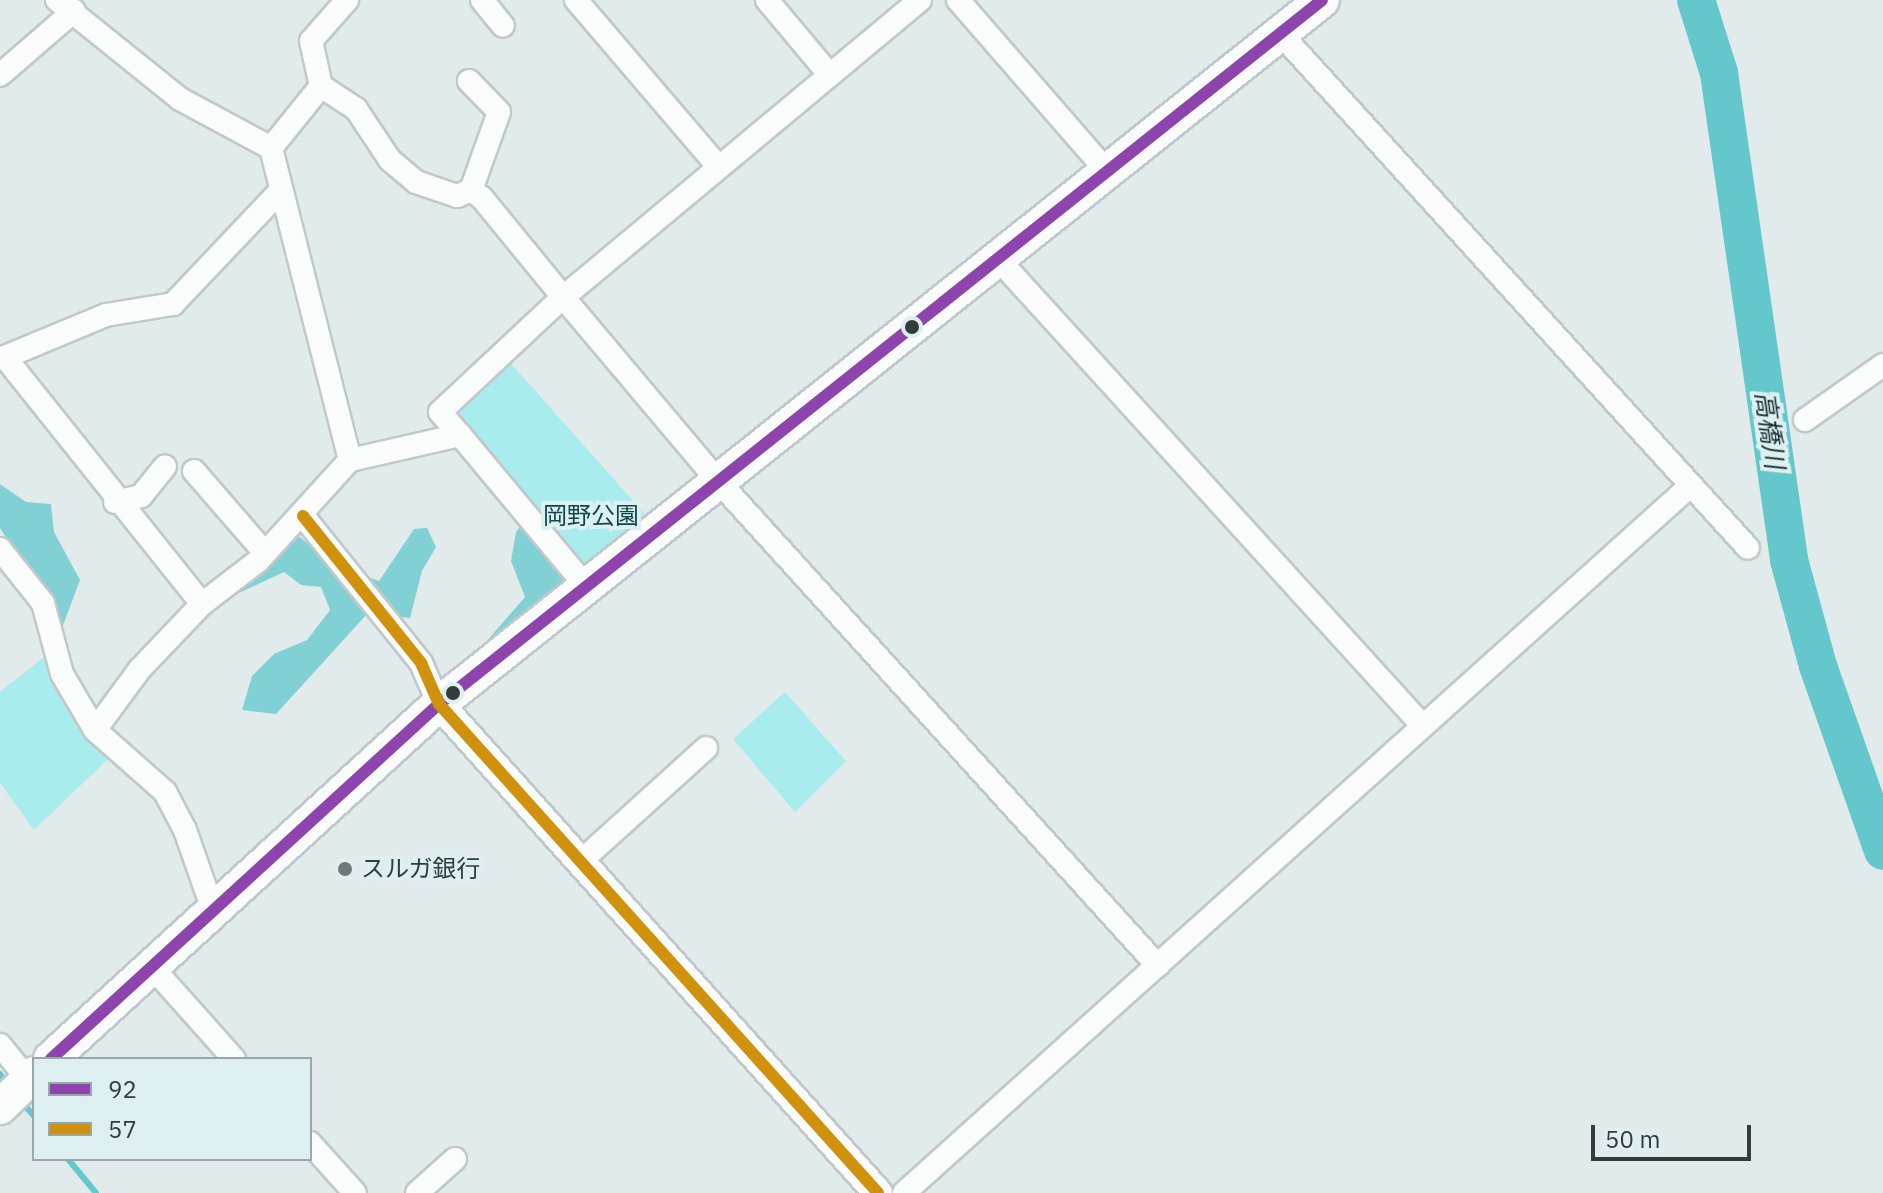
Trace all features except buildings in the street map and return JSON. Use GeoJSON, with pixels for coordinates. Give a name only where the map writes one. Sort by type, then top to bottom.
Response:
{"type":"FeatureCollection","features":[{"type":"Feature","properties":{"kind":"main road"},"geometry":{"type":"LineString","coordinates":[[53,1057],[439,704],[1322,0]]}},
{"type":"Feature","properties":{"kind":"main road"},"geometry":{"type":"LineString","coordinates":[[0,1107],[32,1077]]}},
{"type":"Feature","properties":{"kind":"street"},"geometry":{"type":"LineString","coordinates":[[347,0],[311,41],[321,86],[356,109],[390,160],[416,182],[457,196],[471,190],[499,112],[469,81]]}},
{"type":"Feature","properties":{"kind":"street"},"geometry":{"type":"LineString","coordinates":[[482,0],[503,26]]}},
{"type":"Feature","properties":{"kind":"street"},"geometry":{"type":"LineString","coordinates":[[576,0],[718,166]]}},
{"type":"Feature","properties":{"kind":"street"},"geometry":{"type":"LineString","coordinates":[[767,0],[828,73]]}},
{"type":"Feature","properties":{"kind":"street"},"geometry":{"type":"LineString","coordinates":[[585,585],[440,412],[563,297],[828,73],[920,0]]}},
{"type":"Feature","properties":{"kind":"street"},"geometry":{"type":"LineString","coordinates":[[958,0],[1106,170]]}},
{"type":"Feature","properties":{"kind":"street"},"geometry":{"type":"LineString","coordinates":[[0,75],[65,6],[180,99],[271,148],[350,460]]}},
{"type":"Feature","properties":{"kind":"street"},"geometry":{"type":"LineString","coordinates":[[1279,32],[1748,548]]}},
{"type":"Feature","properties":{"kind":"street"},"geometry":{"type":"LineString","coordinates":[[271,148],[321,86]]}},
{"type":"Feature","properties":{"kind":"street"},"geometry":{"type":"LineString","coordinates":[[202,604],[115,502],[2,357],[106,315],[173,304],[281,190]]}},
{"type":"Feature","properties":{"kind":"street"},"geometry":{"type":"LineString","coordinates":[[471,190],[719,482],[1158,966]]}},
{"type":"Feature","properties":{"kind":"street"},"geometry":{"type":"LineString","coordinates":[[999,260],[1422,725]]}},
{"type":"Feature","properties":{"kind":"street"},"geometry":{"type":"LineString","coordinates":[[1805,420],[1883,365]]}},
{"type":"Feature","properties":{"kind":"street"},"geometry":{"type":"LineString","coordinates":[[95,730],[140,669],[202,604],[265,553],[303,516],[350,460],[460,435]]}},
{"type":"Feature","properties":{"kind":"street"},"geometry":{"type":"LineString","coordinates":[[115,502],[141,496],[165,466]]}},
{"type":"Feature","properties":{"kind":"street"},"geometry":{"type":"LineString","coordinates":[[194,471],[265,553]]}},
{"type":"Feature","properties":{"kind":"street"},"geometry":{"type":"LineString","coordinates":[[904,1193],[1690,486]]}},
{"type":"Feature","properties":{"kind":"street"},"geometry":{"type":"LineString","coordinates":[[303,516],[421,663],[439,704],[878,1193]]}},
{"type":"Feature","properties":{"kind":"street"},"geometry":{"type":"LineString","coordinates":[[0,549],[43,603],[62,674],[95,730],[165,792],[185,830],[213,910]]}},
{"type":"Feature","properties":{"kind":"street"},"geometry":{"type":"LineString","coordinates":[[580,862],[706,748]]}},
{"type":"Feature","properties":{"kind":"street"},"geometry":{"type":"LineString","coordinates":[[152,967],[232,1057]]}},
{"type":"Feature","properties":{"kind":"street"},"geometry":{"type":"LineString","coordinates":[[0,1045],[32,1067]]}},
{"type":"Feature","properties":{"kind":"street"},"geometry":{"type":"LineString","coordinates":[[312,1145],[355,1193]]}},
{"type":"Feature","properties":{"kind":"street"},"geometry":{"type":"LineString","coordinates":[[417,1193],[455,1159]]}},
{"type":"Feature","properties":{"kind":"green space","name":"岡野公園"},"geometry":{"type":"Polygon","coordinates":[[[507,359],[651,521],[586,572],[458,421],[462,403],[507,359]]]}},
{"type":"Feature","properties":{"kind":"green space"},"geometry":{"type":"Polygon","coordinates":[[[49,653],[72,714],[107,760],[34,830],[0,783],[0,692],[49,653]]]}},
{"type":"Feature","properties":{"kind":"green space"},"geometry":{"type":"Polygon","coordinates":[[[785,692],[846,761],[795,812],[733,739],[785,692]]]}},
{"type":"Feature","properties":{"kind":"shaded area"},"geometry":{"type":"Polygon","coordinates":[[[0,484],[26,502],[51,504],[54,532],[80,580],[62,628],[0,528],[0,484]]]}},
{"type":"Feature","properties":{"kind":"shaded area"},"geometry":{"type":"Polygon","coordinates":[[[525,521],[575,583],[483,657],[479,650],[525,597],[511,561],[516,532],[525,521]]]}},
{"type":"Feature","properties":{"kind":"shaded area"},"geometry":{"type":"Polygon","coordinates":[[[427,528],[436,547],[422,571],[410,618],[368,613],[276,714],[242,710],[252,676],[274,654],[307,640],[330,610],[321,587],[301,585],[284,572],[241,592],[235,584],[290,529],[332,564],[379,581],[414,529],[427,528]]]}},
{"type":"Feature","properties":{"kind":"waterway","name":"高橋川"},"geometry":{"type":"LineString","coordinates":[[1696,0],[1719,73],[1789,560],[1818,666],[1883,851]]}},
{"type":"Feature","properties":{"kind":"waterway"},"geometry":{"type":"LineString","coordinates":[[27,1108],[32,1114]]}},
{"type":"Feature","properties":{"kind":"waterway"},"geometry":{"type":"LineString","coordinates":[[70,1161],[96,1193]]}},
{"type":"Feature","properties":{"kind":"transit line","name":"92"},"geometry":{"type":"LineString","coordinates":[[53,1057],[439,704],[1322,0]]}},
{"type":"Feature","properties":{"kind":"transit line","name":"57"},"geometry":{"type":"LineString","coordinates":[[303,516],[421,663],[439,704],[878,1193]]}},
{"type":"Feature","properties":{"kind":"place","name":"スルガ銀行"},"geometry":{"type":"Point","coordinates":[345,869]}}]}
